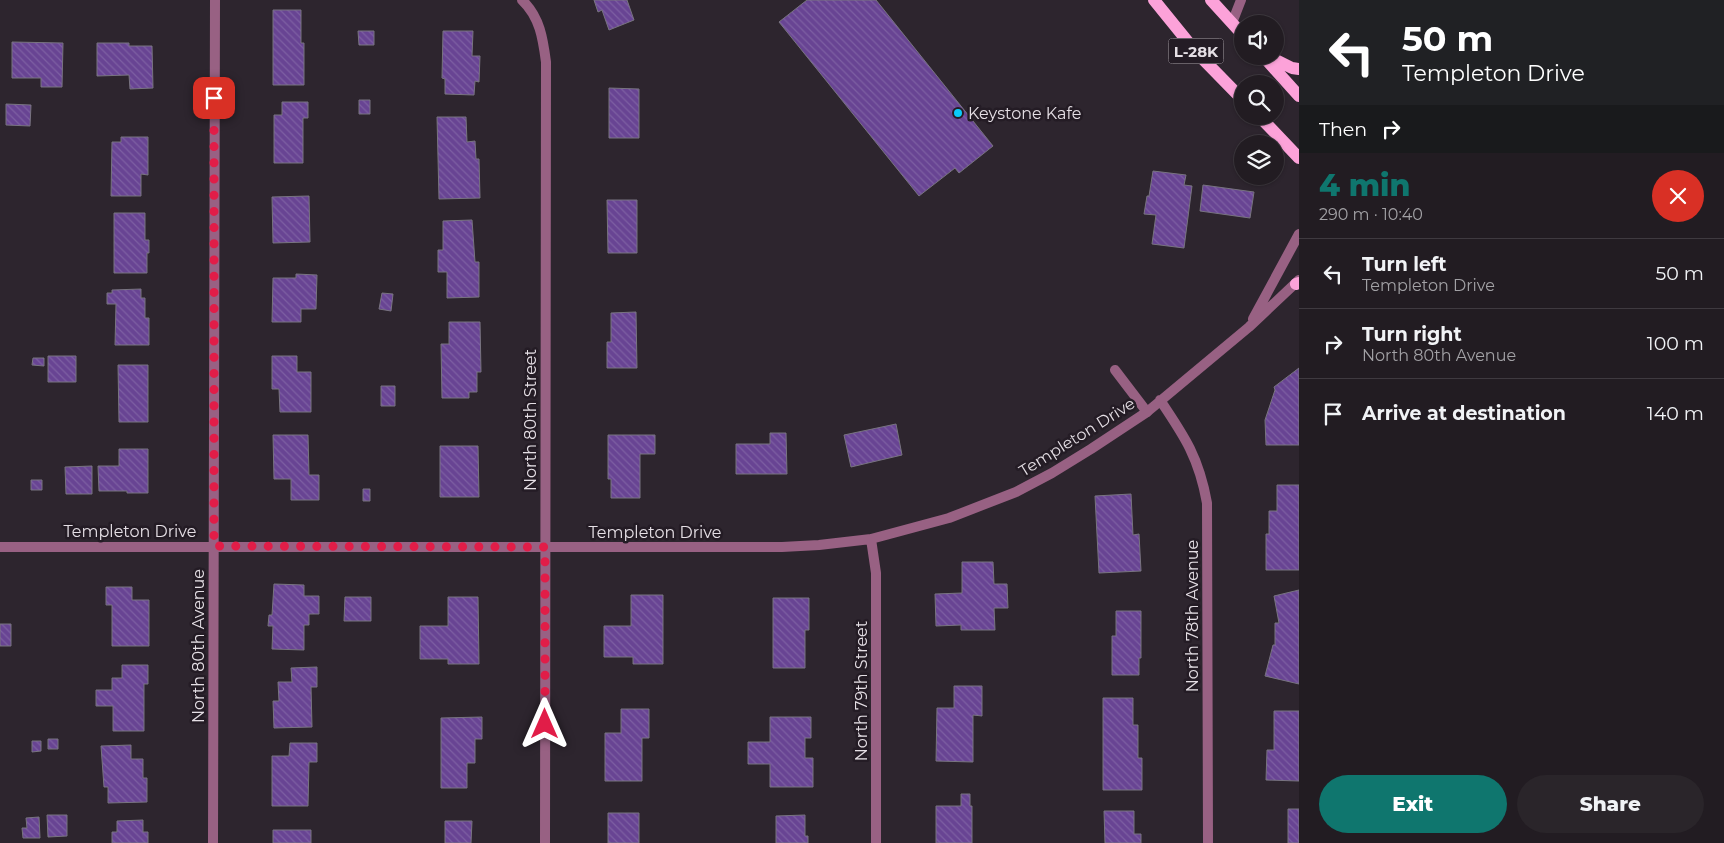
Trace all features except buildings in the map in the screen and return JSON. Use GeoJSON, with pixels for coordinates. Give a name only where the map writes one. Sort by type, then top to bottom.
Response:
{"type":"FeatureCollection","features":[{"type":"Feature","properties":{"kind":"main road","name":"L-28K"},"geometry":{"type":"LineString","coordinates":[[1154,0],[1197,52],[1234,91]]}},
{"type":"Feature","properties":{"kind":"main road","name":"L-28K"},"geometry":{"type":"LineString","coordinates":[[1211,0],[1232,23]]}},
{"type":"Feature","properties":{"kind":"main road"},"geometry":{"type":"LineString","coordinates":[[1284,64],[1299,69]]}},
{"type":"Feature","properties":{"kind":"main road"},"geometry":{"type":"LineString","coordinates":[[1271,65],[1299,96]]}},
{"type":"Feature","properties":{"kind":"main road"},"geometry":{"type":"LineString","coordinates":[[1268,125],[1299,158]]}},
{"type":"Feature","properties":{"kind":"street","name":"North 80th Avenue"},"geometry":{"type":"LineString","coordinates":[[213,843],[215,0]]}},
{"type":"Feature","properties":{"kind":"street"},"geometry":{"type":"LineString","coordinates":[[1232,23],[1241,0]]}},
{"type":"Feature","properties":{"kind":"street","name":"North 80th Street"},"geometry":{"type":"LineString","coordinates":[[523,1],[538,21],[543,36],[546,62],[544,843]]}},
{"type":"Feature","properties":{"kind":"street","name":"Templeton Drive"},"geometry":{"type":"LineString","coordinates":[[1249,327],[1299,234]]}},
{"type":"Feature","properties":{"kind":"street","name":"Templeton Drive"},"geometry":{"type":"LineString","coordinates":[[0,546],[782,547],[871,539],[949,518],[1016,492],[1052,473],[1147,412],[1249,327],[1298,283]]}},
{"type":"Feature","properties":{"kind":"street"},"geometry":{"type":"LineString","coordinates":[[1115,370],[1147,412]]}},
{"type":"Feature","properties":{"kind":"street","name":"North 78th Avenue"},"geometry":{"type":"LineString","coordinates":[[1160,400],[1184,436],[1195,458],[1202,479],[1206,503],[1208,843]]}},
{"type":"Feature","properties":{"kind":"street","name":"North 79th Street"},"geometry":{"type":"LineString","coordinates":[[871,539],[876,573],[876,843]]}},
{"type":"Feature","properties":{"kind":"place","name":"Keystone Kafe"},"geometry":{"type":"Point","coordinates":[958,113]}},
{"type":"Feature","properties":{"kind":"route"},"geometry":{"type":"LineString","coordinates":[[214,98],[214,546],[545,547],[545,724]]}}]}
